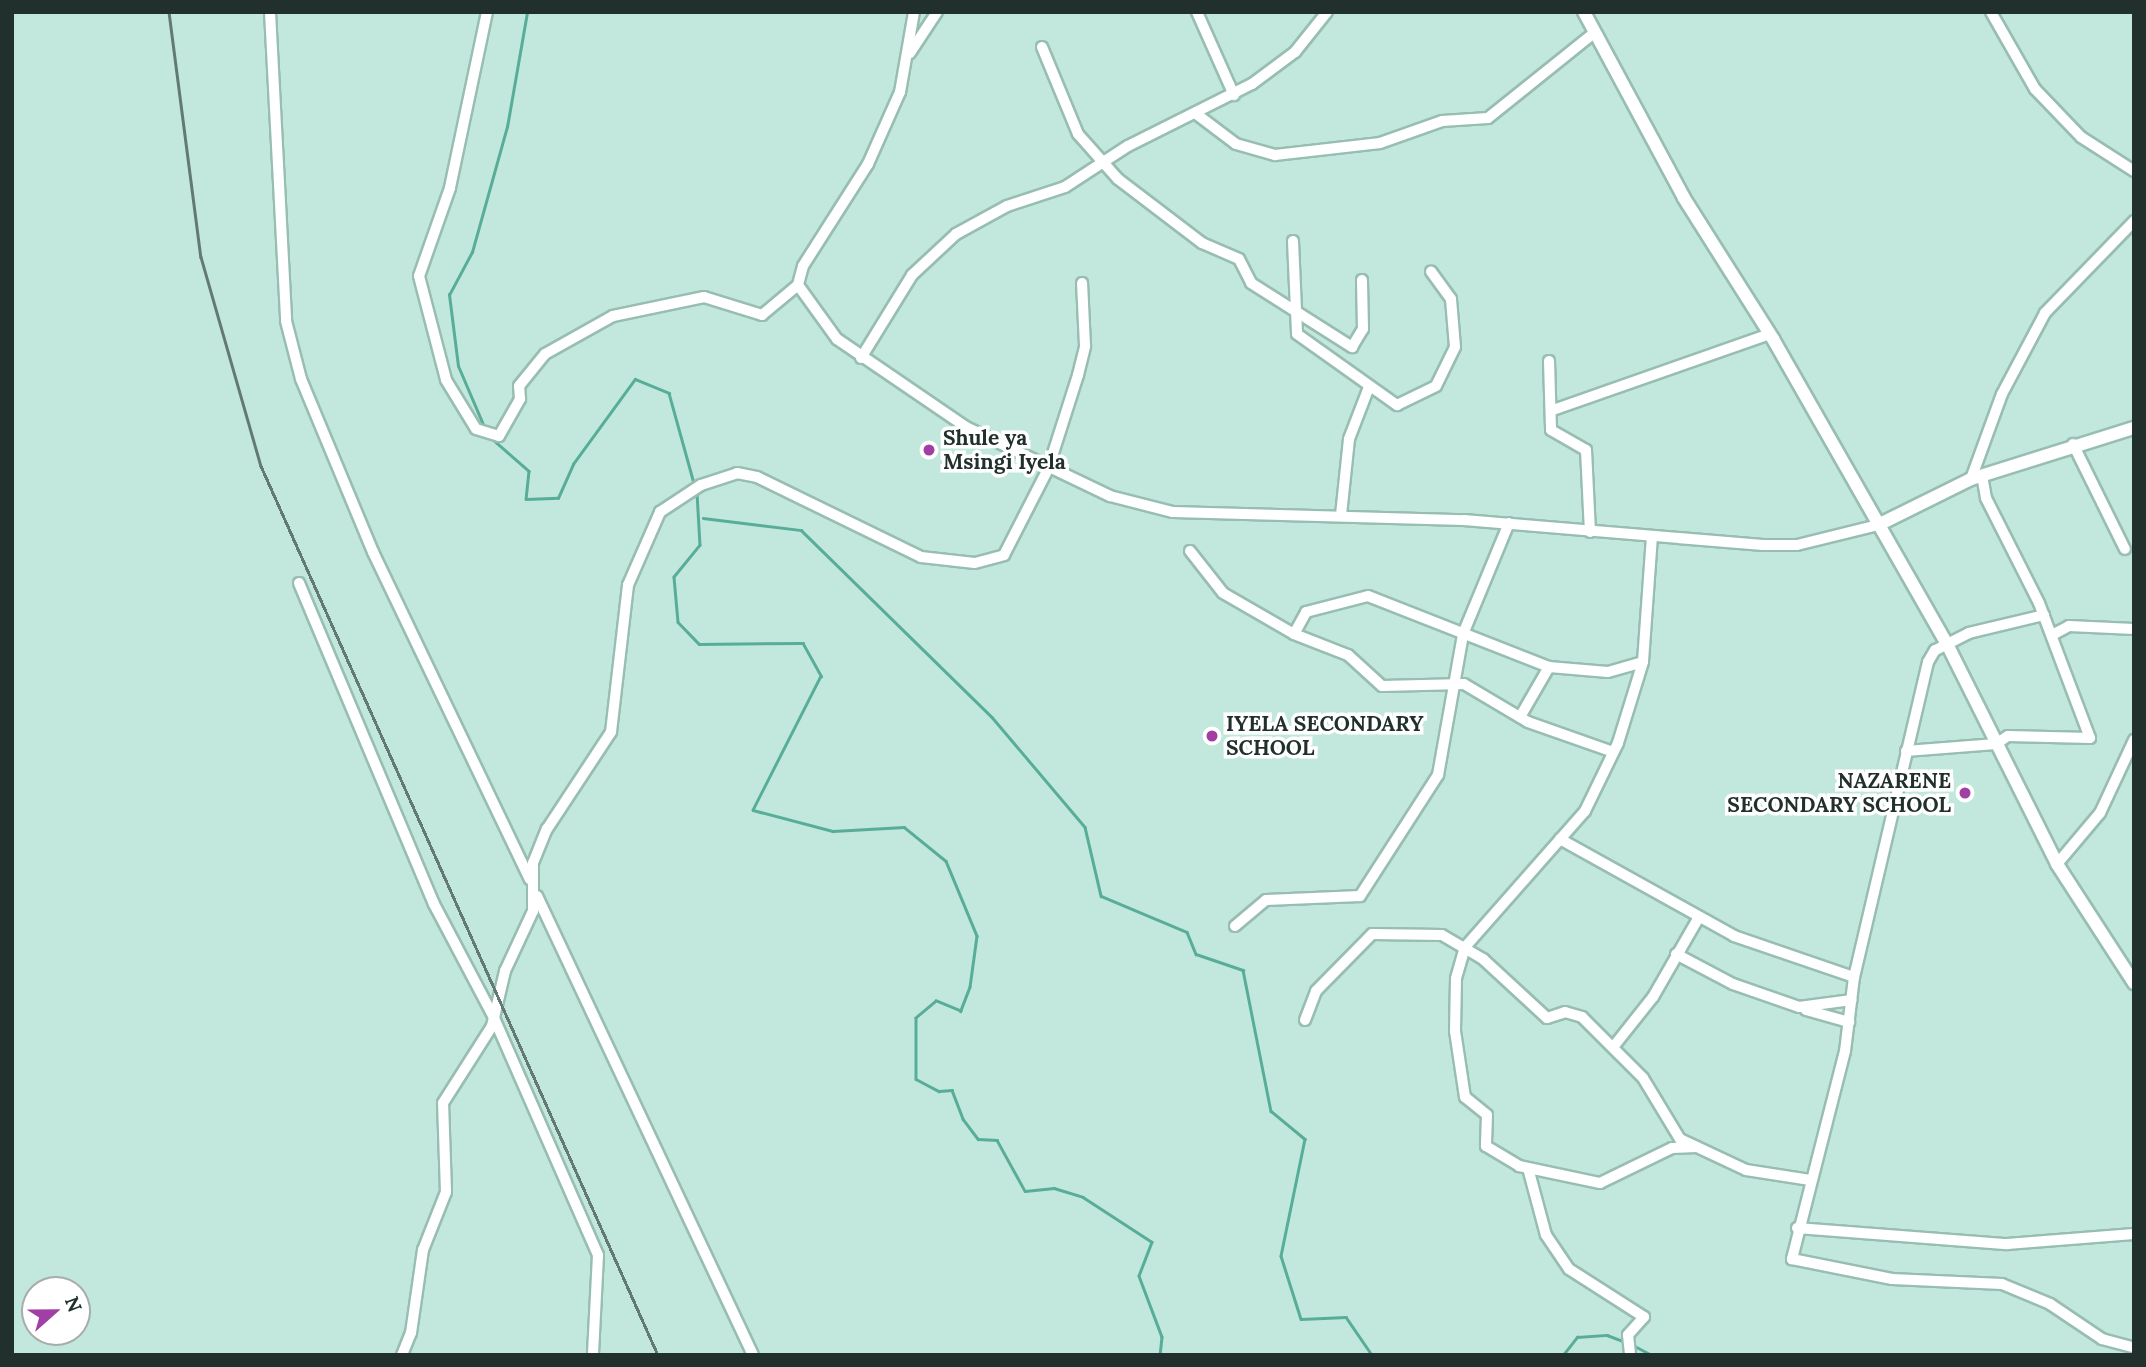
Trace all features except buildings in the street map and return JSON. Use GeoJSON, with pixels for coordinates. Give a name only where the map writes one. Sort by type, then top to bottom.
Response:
{"type":"FeatureCollection","features":[{"type":"Feature","properties":{"kind":"street"},"geometry":{"type":"LineString","coordinates":[[270,12],[286,321],[301,379],[373,552],[753,1355]]}},
{"type":"Feature","properties":{"kind":"street"},"geometry":{"type":"LineString","coordinates":[[487,12],[450,188],[419,276],[446,380],[476,429],[499,436],[520,399],[519,386],[545,354],[612,316],[704,297],[762,315],[798,285],[803,266],[868,164],[900,92],[910,53],[914,12]]}},
{"type":"Feature","properties":{"kind":"street"},"geometry":{"type":"LineString","coordinates":[[910,53],[936,12]]}},
{"type":"Feature","properties":{"kind":"street"},"geometry":{"type":"LineString","coordinates":[[1197,12],[1234,95]]}},
{"type":"Feature","properties":{"kind":"street"},"geometry":{"type":"LineString","coordinates":[[861,358],[912,275],[956,234],[1007,206],[1065,187],[1101,162],[1234,95],[1295,52],[1327,12]]}},
{"type":"Feature","properties":{"kind":"street"},"geometry":{"type":"LineString","coordinates":[[1584,12],[1684,198],[1770,334],[1946,642],[2057,864],[2134,983]]}},
{"type":"Feature","properties":{"kind":"street"},"geometry":{"type":"LineString","coordinates":[[1990,12],[2035,89],[2081,137],[2134,171]]}},
{"type":"Feature","properties":{"kind":"street"},"geometry":{"type":"LineString","coordinates":[[1195,113],[1236,144],[1275,155],[1380,143],[1442,121],[1489,118],[1594,33]]}},
{"type":"Feature","properties":{"kind":"street"},"geometry":{"type":"LineString","coordinates":[[1042,47],[1074,128],[1101,162],[1202,243],[1239,259],[1251,283],[1355,346],[1365,314],[1362,280]]}},
{"type":"Feature","properties":{"kind":"street"},"geometry":{"type":"LineString","coordinates":[[1906,751],[1996,744],[2008,736],[2090,738],[2044,615],[1977,477],[2013,369],[2045,313],[2134,221]]}},
{"type":"Feature","properties":{"kind":"street"},"geometry":{"type":"LineString","coordinates":[[1293,241],[1297,334],[1369,387],[1402,405],[1444,376],[1458,331],[1446,286],[1431,271]]}},
{"type":"Feature","properties":{"kind":"street"},"geometry":{"type":"LineString","coordinates":[[402,1355],[411,1333],[423,1250],[446,1192],[443,1103],[495,1018],[505,971],[531,919],[533,863],[555,810],[611,732],[636,559],[660,512],[701,485],[737,473],[757,477],[921,557],[975,563],[993,561],[1014,544],[1048,469],[1083,356],[1082,283]]}},
{"type":"Feature","properties":{"kind":"street"},"geometry":{"type":"LineString","coordinates":[[798,285],[827,329],[861,358],[966,427],[1048,469],[1173,512],[1341,515],[1509,523],[1797,545],[1878,525],[1977,477],[2073,444],[2134,428]]}},
{"type":"Feature","properties":{"kind":"street"},"geometry":{"type":"LineString","coordinates":[[1553,410],[1770,334]]}},
{"type":"Feature","properties":{"kind":"street"},"geometry":{"type":"LineString","coordinates":[[1549,361],[1553,433],[1586,450],[1590,531]]}},
{"type":"Feature","properties":{"kind":"street"},"geometry":{"type":"LineString","coordinates":[[1341,515],[1349,439],[1369,387]]}},
{"type":"Feature","properties":{"kind":"street"},"geometry":{"type":"LineString","coordinates":[[2073,444],[2125,549]]}},
{"type":"Feature","properties":{"kind":"street"},"geometry":{"type":"LineString","coordinates":[[1235,926],[1266,900],[1360,896],[1438,775],[1463,634],[1509,523]]}},
{"type":"Feature","properties":{"kind":"street"},"geometry":{"type":"LineString","coordinates":[[1652,536],[1643,662],[1613,752],[1586,811],[1465,947],[1454,1014],[1465,1097],[1487,1113],[1486,1146],[1528,1168],[1600,1183],[1672,1148],[1696,1147]]}},
{"type":"Feature","properties":{"kind":"street"},"geometry":{"type":"LineString","coordinates":[[1190,551],[1223,593],[1294,634],[1348,655],[1382,686],[1453,684],[1480,690],[1520,718],[1613,752]]}},
{"type":"Feature","properties":{"kind":"street"},"geometry":{"type":"LineString","coordinates":[[299,583],[434,904],[495,1018],[598,1255],[593,1355]]}},
{"type":"Feature","properties":{"kind":"street"},"geometry":{"type":"LineString","coordinates":[[1294,634],[1306,612],[1368,596],[1549,667],[1608,672],[1643,662]]}},
{"type":"Feature","properties":{"kind":"street"},"geometry":{"type":"LineString","coordinates":[[2044,615],[1946,642],[1928,662],[1854,977],[1849,1022],[1797,1228],[1795,1262],[1892,1279],[2002,1284],[2050,1304],[2102,1339],[2130,1349]]}},
{"type":"Feature","properties":{"kind":"street"},"geometry":{"type":"LineString","coordinates":[[2052,635],[2069,626],[2134,629]]}},
{"type":"Feature","properties":{"kind":"street"},"geometry":{"type":"LineString","coordinates":[[1520,718],[1549,667]]}},
{"type":"Feature","properties":{"kind":"street"},"geometry":{"type":"LineString","coordinates":[[2057,864],[2092,825],[2134,740]]}},
{"type":"Feature","properties":{"kind":"street"},"geometry":{"type":"LineString","coordinates":[[2122,768],[2134,775]]}},
{"type":"Feature","properties":{"kind":"street"},"geometry":{"type":"LineString","coordinates":[[1560,839],[1757,947],[1854,977]]}},
{"type":"Feature","properties":{"kind":"street"},"geometry":{"type":"LineString","coordinates":[[1614,1046],[1699,917]]}},
{"type":"Feature","properties":{"kind":"street"},"geometry":{"type":"LineString","coordinates":[[1305,1020],[1316,991],[1372,934],[1434,933],[1465,947],[1544,1016],[1573,1012],[1614,1046],[1652,1090],[1675,1134],[1746,1170],[1810,1180]]}},
{"type":"Feature","properties":{"kind":"street"},"geometry":{"type":"LineString","coordinates":[[1676,954],[1733,984],[1849,1022]]}},
{"type":"Feature","properties":{"kind":"street"},"geometry":{"type":"LineString","coordinates":[[1799,1007],[1852,1000]]}},
{"type":"Feature","properties":{"kind":"street"},"geometry":{"type":"LineString","coordinates":[[1528,1168],[1546,1235],[1569,1269],[1644,1317],[1628,1335],[1630,1355]]}},
{"type":"Feature","properties":{"kind":"street"},"geometry":{"type":"LineString","coordinates":[[1797,1228],[2007,1244],[2134,1234]]}},
{"type":"Feature","properties":{"kind":"waterway"},"geometry":{"type":"LineString","coordinates":[[484,427],[458,366],[449,295],[472,252],[507,127],[527,12]]}},
{"type":"Feature","properties":{"kind":"waterway"},"geometry":{"type":"LineString","coordinates":[[489,436],[529,471],[526,499],[558,498],[573,464],[635,379],[669,393],[695,487]]}},
{"type":"Feature","properties":{"kind":"waterway"},"geometry":{"type":"LineString","coordinates":[[697,493],[700,545],[674,577],[678,622],[699,644],[803,643],[821,676],[753,810],[833,831],[904,827],[946,861],[977,936],[970,987],[961,1011],[936,1001],[916,1018],[916,1079],[939,1091],[952,1090],[963,1119],[978,1139],[997,1140],[1025,1191],[1054,1188],[1083,1197],[1152,1242],[1139,1276],[1162,1337],[1160,1355]]}},
{"type":"Feature","properties":{"kind":"waterway"},"geometry":{"type":"LineString","coordinates":[[703,518],[801,530],[992,717],[1085,827],[1101,896],[1187,932],[1196,954],[1243,970],[1271,1111],[1305,1139],[1281,1256],[1301,1319],[1346,1317],[1372,1355]]}},
{"type":"Feature","properties":{"kind":"waterway"},"geometry":{"type":"LineString","coordinates":[[1563,1355],[1577,1337],[1607,1335],[1625,1342]]}},
{"type":"Feature","properties":{"kind":"waterway"},"geometry":{"type":"LineString","coordinates":[[1631,1344],[1652,1355]]}},
{"type":"Feature","properties":{"kind":"railway"},"geometry":{"type":"LineString","coordinates":[[169,12],[201,257],[261,466],[658,1355]]}},
{"type":"Feature","properties":{"kind":"place","name":"Shule ya Msingi Iyela"},"geometry":{"type":"Point","coordinates":[929,450]}},
{"type":"Feature","properties":{"kind":"place","name":"IYELA SECONDARY SCHOOL"},"geometry":{"type":"Point","coordinates":[1212,736]}},
{"type":"Feature","properties":{"kind":"place","name":"NAZARENE SECONDARY SCHOOL"},"geometry":{"type":"Point","coordinates":[1965,793]}}]}
